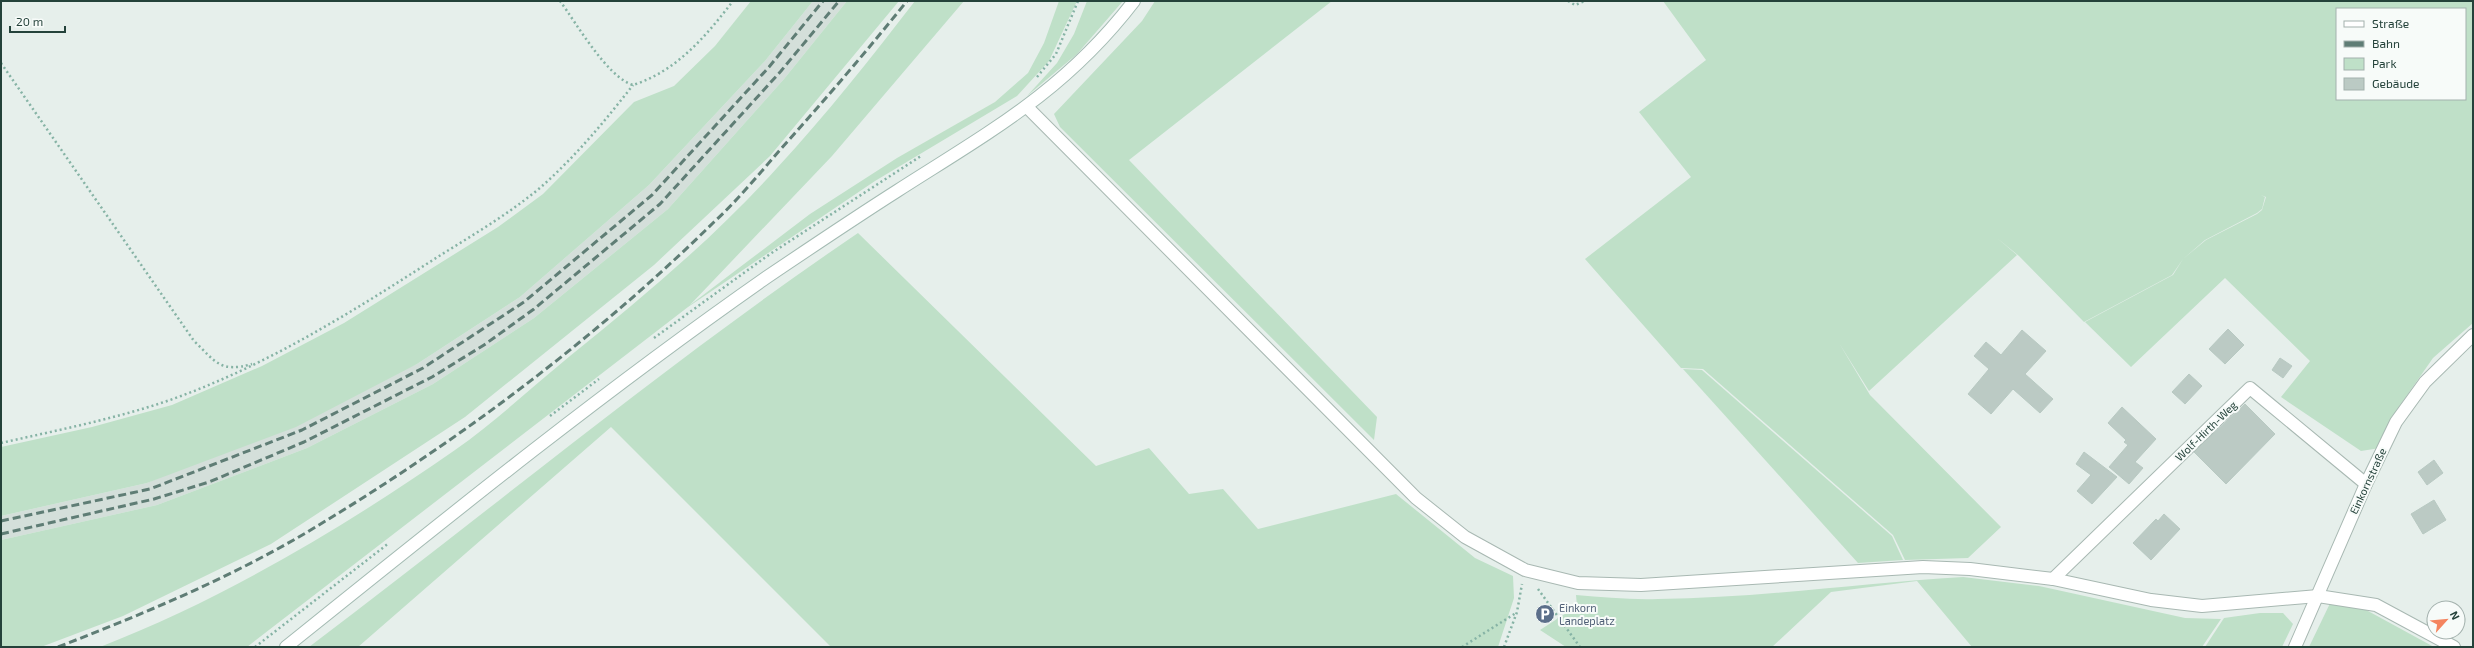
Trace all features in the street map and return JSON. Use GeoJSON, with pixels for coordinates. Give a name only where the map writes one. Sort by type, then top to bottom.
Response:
{"type":"FeatureCollection","features":[{"type":"Feature","properties":{"kind":"street"},"geometry":{"type":"LineString","coordinates":[[286,647],[528,454],[710,318],[851,220],[990,134],[1027,107],[1082,60],[1134,1]]}},
{"type":"Feature","properties":{"kind":"street"},"geometry":{"type":"LineString","coordinates":[[1027,107],[1416,498],[1465,537],[1525,570],[1578,583],[1642,585],[1923,567],[1970,569],[2053,579],[2151,600],[2202,606],[2318,596],[2376,605],[2454,647]]}},
{"type":"Feature","properties":{"kind":"street","name":"Einkornstraße"},"geometry":{"type":"LineString","coordinates":[[2295,647],[2366,484],[2396,422],[2425,382],[2473,335]]}},
{"type":"Feature","properties":{"kind":"street","name":"Wolf-Hirth-Weg"},"geometry":{"type":"LineString","coordinates":[[2053,579],[2250,388],[2366,484]]}},
{"type":"Feature","properties":{"kind":"path"},"geometry":{"type":"LineString","coordinates":[[560,1],[611,71],[623,82],[633,85]]}},
{"type":"Feature","properties":{"kind":"path"},"geometry":{"type":"LineString","coordinates":[[1,443],[92,423],[170,400],[260,362],[346,315],[492,222],[540,187],[587,141],[633,85],[664,72],[678,62],[697,44],[733,1]]}},
{"type":"Feature","properties":{"kind":"path"},"geometry":{"type":"LineString","coordinates":[[1568,1],[1575,5],[1585,1]]}},
{"type":"Feature","properties":{"kind":"path"},"geometry":{"type":"LineString","coordinates":[[1,63],[194,341],[218,363],[234,369],[260,362]]}},
{"type":"Feature","properties":{"kind":"path"},"geometry":{"type":"LineString","coordinates":[[1504,647],[1517,612],[1525,570]]}},
{"type":"Feature","properties":{"kind":"path"},"geometry":{"type":"LineString","coordinates":[[1525,570],[1580,647]]}},
{"type":"Feature","properties":{"kind":"path"},"geometry":{"type":"LineString","coordinates":[[1462,647],[1517,612]]}},
{"type":"Feature","properties":{"kind":"shaded area"},"geometry":{"type":"Polygon","coordinates":[[[813,1],[847,1],[784,79],[668,209],[534,318],[433,384],[307,448],[157,505],[1,540],[1,516],[147,483],[417,364],[520,297],[649,185],[765,61],[813,1]]]}},
{"type":"Feature","properties":{"kind":"green space"},"geometry":{"type":"Polygon","coordinates":[[[751,1],[813,1],[765,61],[649,185],[520,297],[417,364],[296,427],[147,483],[1,516],[1,447],[92,427],[172,405],[262,366],[344,323],[498,227],[543,194],[634,102],[674,86],[715,46],[751,1]]]}},
{"type":"Feature","properties":{"kind":"green space"},"geometry":{"type":"Polygon","coordinates":[[[847,1],[899,1],[770,156],[654,265],[465,417],[271,544],[123,616],[41,647],[1,647],[1,540],[157,505],[307,448],[433,384],[534,318],[668,209],[784,79],[847,1]]]}},
{"type":"Feature","properties":{"kind":"green space"},"geometry":{"type":"Polygon","coordinates":[[[915,1],[964,1],[832,156],[690,305],[810,214],[897,158],[995,102],[1028,73],[1044,43],[1059,1],[1077,1],[1049,61],[1017,96],[875,181],[688,307],[247,647],[100,647],[192,607],[283,559],[371,506],[414,478],[484,428],[651,289],[729,218],[777,168],[831,107],[915,1]]]}},
{"type":"Feature","properties":{"kind":"green space"},"geometry":{"type":"Polygon","coordinates":[[[1087,1],[1123,1],[1077,54],[1027,96],[1057,63],[1074,34],[1087,1]]]}},
{"type":"Feature","properties":{"kind":"green space"},"geometry":{"type":"Polygon","coordinates":[[[1155,1],[1332,1],[1129,160],[1377,417],[1374,440],[1060,127],[1054,114],[1142,21],[1155,1]]]}},
{"type":"Feature","properties":{"kind":"green space"},"geometry":{"type":"Polygon","coordinates":[[[1663,1],[2473,1],[2473,323],[2433,358],[2396,411],[2380,448],[2361,451],[2281,397],[2310,361],[2225,278],[2131,367],[2085,322],[2173,275],[2183,259],[2172,275],[2084,322],[2019,256],[1997,238],[2017,255],[1869,391],[1839,343],[1870,395],[2001,527],[1968,558],[1905,560],[1893,535],[1703,369],[1681,368],[1585,259],[1691,177],[1639,112],[1706,60],[1663,1]],[[2261,195],[2265,197],[2262,209],[2257,213],[2205,240],[2183,259],[2206,240],[2257,214],[2262,210],[2266,197],[2261,195]]]}},
{"type":"Feature","properties":{"kind":"green space"},"geometry":{"type":"Polygon","coordinates":[[[858,233],[1096,466],[1149,448],[1189,494],[1223,489],[1258,529],[1396,494],[1475,558],[1513,576],[1514,598],[1498,647],[831,647],[611,427],[358,647],[309,647],[649,384],[787,282],[858,233]]]}},
{"type":"Feature","properties":{"kind":"green space"},"geometry":{"type":"Polygon","coordinates":[[[1683,369],[1702,370],[1892,536],[1903,560],[1858,563],[1683,369]]]}},
{"type":"Feature","properties":{"kind":"green space"},"geometry":{"type":"Polygon","coordinates":[[[1963,577],[2039,586],[2185,618],[2221,619],[2202,647],[1972,647],[1917,581],[1831,592],[1772,647],[1566,647],[1540,630],[1577,606],[1576,595],[1638,599],[1696,598],[1963,577]]]}},
{"type":"Feature","properties":{"kind":"green space"},"geometry":{"type":"Polygon","coordinates":[[[2335,593],[2434,647],[2309,647],[2335,593]]]}},
{"type":"Feature","properties":{"kind":"green space"},"geometry":{"type":"Polygon","coordinates":[[[2260,613],[2283,613],[2293,624],[2282,647],[2205,647],[2224,618],[2260,613]]]}},
{"type":"Feature","properties":{"kind":"building"},"geometry":{"type":"Polygon","coordinates":[[[2228,329],[2244,345],[2225,364],[2209,349],[2228,329]]]}},
{"type":"Feature","properties":{"kind":"building"},"geometry":{"type":"Polygon","coordinates":[[[2022,330],[2046,351],[2025,374],[2053,399],[2040,413],[2013,389],[1991,414],[1968,394],[1989,369],[1974,356],[1986,342],[2001,355],[2022,330]]]}},
{"type":"Feature","properties":{"kind":"building"},"geometry":{"type":"Polygon","coordinates":[[[2280,358],[2292,366],[2283,378],[2272,370],[2280,358]]]}},
{"type":"Feature","properties":{"kind":"building"},"geometry":{"type":"Polygon","coordinates":[[[2189,374],[2202,386],[2185,404],[2172,392],[2189,374]]]}},
{"type":"Feature","properties":{"kind":"building"},"geometry":{"type":"Polygon","coordinates":[[[2245,404],[2275,434],[2226,484],[2194,452],[2245,404]]]}},
{"type":"Feature","properties":{"kind":"building"},"geometry":{"type":"Polygon","coordinates":[[[2122,407],[2156,439],[2135,462],[2143,468],[2129,484],[2109,467],[2128,445],[2124,442],[2126,440],[2108,423],[2122,407]]]}},
{"type":"Feature","properties":{"kind":"building"},"geometry":{"type":"Polygon","coordinates":[[[2084,452],[2117,477],[2092,504],[2077,491],[2091,475],[2076,464],[2084,452]]]}},
{"type":"Feature","properties":{"kind":"building"},"geometry":{"type":"Polygon","coordinates":[[[2434,460],[2443,473],[2427,485],[2418,472],[2434,460]]]}},
{"type":"Feature","properties":{"kind":"building"},"geometry":{"type":"Polygon","coordinates":[[[2434,500],[2446,520],[2423,534],[2411,514],[2434,500]]]}},
{"type":"Feature","properties":{"kind":"building"},"geometry":{"type":"Polygon","coordinates":[[[2164,514],[2180,529],[2151,560],[2133,543],[2156,519],[2158,521],[2164,514]]]}},
{"type":"Feature","properties":{"kind":"railway"},"geometry":{"type":"LineString","coordinates":[[1,521],[150,489],[302,430],[423,368],[524,302],[652,195],[769,67],[823,1]]}},
{"type":"Feature","properties":{"kind":"railway"},"geometry":{"type":"LineString","coordinates":[[1,534],[154,499],[209,482],[304,442],[432,377],[484,345],[534,309],[660,204],[781,71],[839,1]]}},
{"type":"Feature","properties":{"kind":"railway"},"geometry":{"type":"LineString","coordinates":[[58,647],[122,622],[186,594],[279,548],[363,498],[416,463],[520,388],[571,349],[620,308],[668,266],[723,214],[829,95],[907,1]]}},
{"type":"Feature","properties":{"kind":"place","name":"Einkorn Landeplatz"},"geometry":{"type":"Point","coordinates":[1545,614]}}]}
